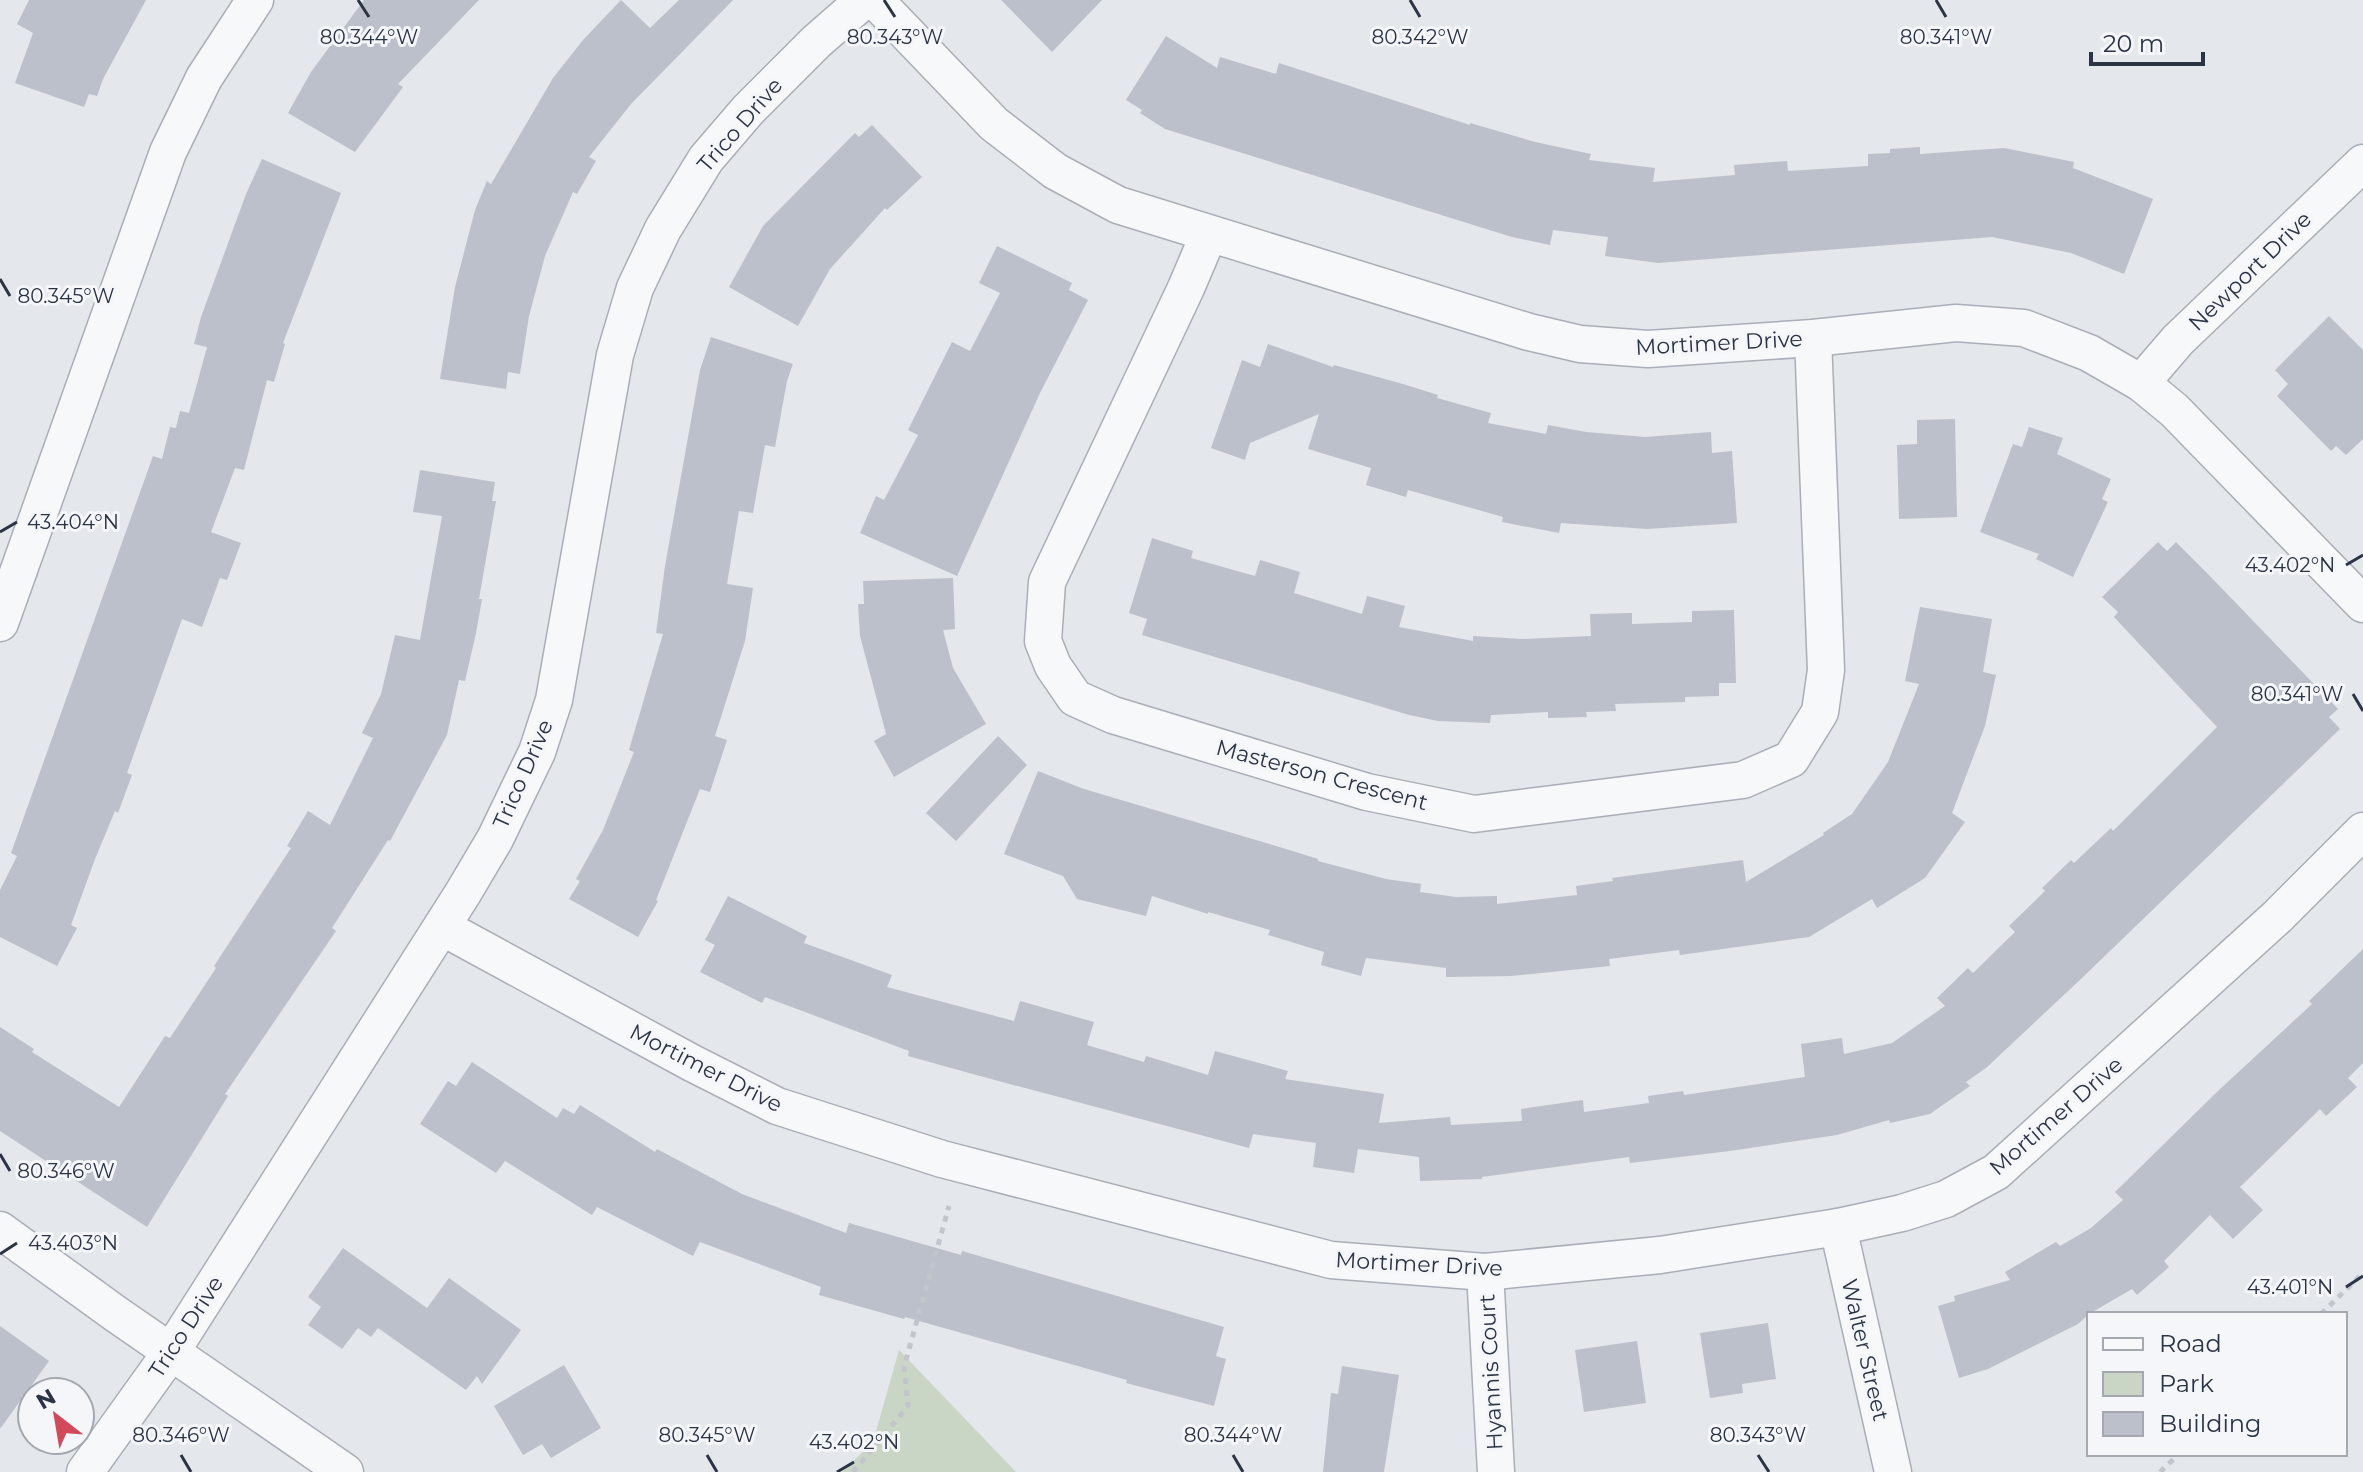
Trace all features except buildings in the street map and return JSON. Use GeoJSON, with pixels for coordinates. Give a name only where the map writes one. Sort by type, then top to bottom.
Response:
{"type":"FeatureCollection","features":[{"type":"Feature","properties":{"kind":"street"},"geometry":{"type":"LineString","coordinates":[[0,623],[168,152],[204,78],[255,0]]}},
{"type":"Feature","properties":{"kind":"street","name":"Trico Drive"},"geometry":{"type":"LineString","coordinates":[[85,1472],[171,1352],[442,927],[495,839],[537,752],[554,700],[615,355],[635,288],[663,229],[706,159],[759,99],[864,0]]}},
{"type":"Feature","properties":{"kind":"street","name":"Mortimer Drive"},"geometry":{"type":"LineString","coordinates":[[875,0],[994,124],[1055,171],[1118,205],[1529,332],[1580,344],[1648,349],[1813,338],[1956,323],[2024,328],[2089,353],[2141,383],[2174,410],[2363,604]]}},
{"type":"Feature","properties":{"kind":"street","name":"Newport Drive"},"geometry":{"type":"LineString","coordinates":[[2141,383],[2178,340],[2363,163]]}},
{"type":"Feature","properties":{"kind":"street","name":"Masterson Crescent"},"geometry":{"type":"LineString","coordinates":[[1209,234],[1047,582],[1043,641],[1053,666],[1075,698],[1113,715],[1367,792],[1474,814],[1743,780],[1791,759],[1820,712],[1826,670],[1813,338]]}},
{"type":"Feature","properties":{"kind":"street","name":"Mortimer Drive"},"geometry":{"type":"LineString","coordinates":[[442,927],[777,1106],[942,1159],[1331,1260],[1485,1272],[1660,1255],[1838,1227],[1902,1213],[1946,1199],[1996,1172],[2277,917],[2363,831]]}},
{"type":"Feature","properties":{"kind":"street","name":"Walter Street"},"geometry":{"type":"LineString","coordinates":[[1838,1227],[1893,1472]]}},
{"type":"Feature","properties":{"kind":"street"},"geometry":{"type":"LineString","coordinates":[[0,1230],[345,1472]]}},
{"type":"Feature","properties":{"kind":"street","name":"Hyannis Court"},"geometry":{"type":"LineString","coordinates":[[1485,1272],[1496,1472]]}},
{"type":"Feature","properties":{"kind":"path"},"geometry":{"type":"LineString","coordinates":[[853,1472],[908,1406],[904,1367],[949,1206]]}},
{"type":"Feature","properties":{"kind":"path"},"geometry":{"type":"LineString","coordinates":[[2323,1312],[2363,1273]]}},
{"type":"Feature","properties":{"kind":"path"},"geometry":{"type":"LineString","coordinates":[[2160,1472],[2177,1456]]}},
{"type":"Feature","properties":{"kind":"green space"},"geometry":{"type":"Polygon","coordinates":[[[899,1350],[1016,1472],[842,1472],[873,1442],[899,1350]]]}}]}
